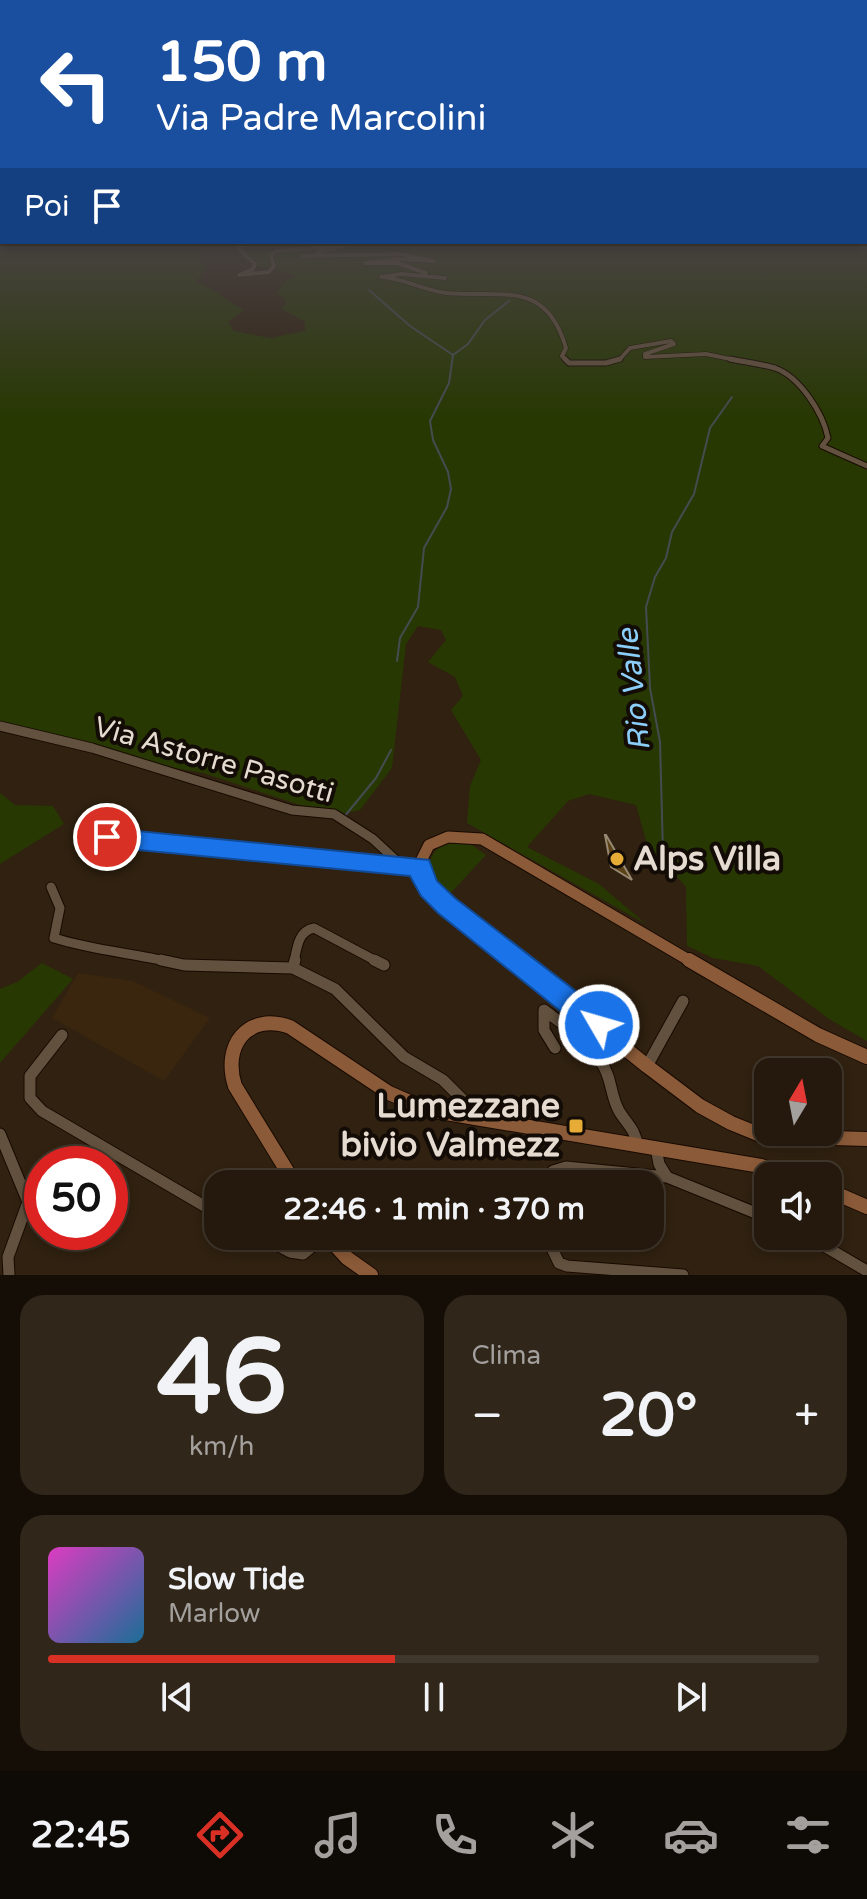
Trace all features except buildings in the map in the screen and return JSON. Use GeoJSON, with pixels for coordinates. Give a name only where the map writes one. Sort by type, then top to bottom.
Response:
{"type":"FeatureCollection","features":[{"type":"Feature","properties":{"kind":"main road"},"geometry":{"type":"LineString","coordinates":[[867,1057],[818,1035],[482,839],[452,834],[439,838],[429,846],[421,867],[422,877],[429,889],[700,1106],[763,1136],[867,1139]]}},
{"type":"Feature","properties":{"kind":"main road"},"geometry":{"type":"LineString","coordinates":[[286,1170],[235,1086],[230,1071],[232,1049],[246,1031],[261,1022],[290,1027],[389,1093],[428,1110],[754,1165]]}},
{"type":"Feature","properties":{"kind":"main road"},"geometry":{"type":"LineString","coordinates":[[842,1196],[867,1207]]}},
{"type":"Feature","properties":{"kind":"main road"},"geometry":{"type":"LineString","coordinates":[[339,1250],[371,1275]]}},
{"type":"Feature","properties":{"kind":"street"},"geometry":{"type":"LineString","coordinates":[[520,296],[535,301],[560,325],[566,348],[562,356],[569,363],[606,363],[620,359],[630,348],[671,341],[674,344],[645,354],[645,357],[706,354],[777,369],[785,373],[828,429],[828,438],[822,446],[867,466]]}},
{"type":"Feature","properties":{"kind":"street","name":"Via Astorre Pasotti"},"geometry":{"type":"LineString","coordinates":[[0,726],[92,748],[292,810],[334,814],[373,839],[401,865]]}},
{"type":"Feature","properties":{"kind":"street"},"geometry":{"type":"LineString","coordinates":[[79,836],[421,867]]}},
{"type":"Feature","properties":{"kind":"street"},"geometry":{"type":"LineString","coordinates":[[51,887],[60,908],[54,938],[71,945],[113,949],[184,965],[293,968],[335,989],[404,1057],[443,1080],[464,1101],[468,1119]]}},
{"type":"Feature","properties":{"kind":"street"},"geometry":{"type":"LineString","coordinates":[[293,968],[299,939],[308,929],[314,928],[384,965]]}},
{"type":"Feature","properties":{"kind":"street"},"geometry":{"type":"LineString","coordinates":[[647,1066],[683,1001]]}},
{"type":"Feature","properties":{"kind":"street"},"geometry":{"type":"LineString","coordinates":[[555,1048],[548,1041],[543,1027],[541,1015],[544,1010],[578,1032],[590,1032],[599,1025]]}},
{"type":"Feature","properties":{"kind":"street"},"geometry":{"type":"LineString","coordinates":[[62,1035],[30,1076],[30,1098],[42,1111],[204,1206]]}},
{"type":"Feature","properties":{"kind":"street"},"geometry":{"type":"LineString","coordinates":[[601,1062],[608,1071],[613,1098],[636,1132],[637,1146]]}},
{"type":"Feature","properties":{"kind":"street"},"geometry":{"type":"LineString","coordinates":[[0,1134],[28,1202],[28,1213],[7,1257],[5,1267],[9,1275]]}},
{"type":"Feature","properties":{"kind":"street"},"geometry":{"type":"LineString","coordinates":[[656,1148],[659,1164],[667,1177]]}},
{"type":"Feature","properties":{"kind":"street"},"geometry":{"type":"LineString","coordinates":[[556,1170],[566,1167],[596,1170]]}},
{"type":"Feature","properties":{"kind":"street"},"geometry":{"type":"LineString","coordinates":[[664,1177],[754,1212]]}},
{"type":"Feature","properties":{"kind":"street"},"geometry":{"type":"LineString","coordinates":[[286,1250],[303,1254],[308,1250]]}},
{"type":"Feature","properties":{"kind":"street"},"geometry":{"type":"LineString","coordinates":[[553,1250],[559,1263],[567,1266],[683,1275]]}},
{"type":"Feature","properties":{"kind":"street"},"geometry":{"type":"LineString","coordinates":[[831,1250],[867,1271]]}},
{"type":"Feature","properties":{"kind":"shaded area"},"geometry":{"type":"Polygon","coordinates":[[[78,973],[133,981],[210,1018],[164,1081],[52,1018],[78,973]]]}},
{"type":"Feature","properties":{"kind":"green space"},"geometry":{"type":"Polygon","coordinates":[[[0,296],[223,296],[244,310],[228,322],[234,331],[270,338],[305,331],[305,322],[281,308],[286,304],[282,296],[867,296],[867,1041],[829,1019],[758,966],[713,958],[687,946],[686,887],[647,844],[636,805],[589,794],[568,801],[527,847],[599,884],[646,924],[467,823],[470,786],[481,760],[451,710],[463,696],[455,677],[428,662],[446,640],[441,630],[418,626],[406,644],[392,768],[360,810],[333,816],[203,773],[130,760],[0,729],[0,296]]]}},
{"type":"Feature","properties":{"kind":"green space"},"geometry":{"type":"Polygon","coordinates":[[[0,793],[15,805],[53,806],[64,824],[0,864],[0,793]]]}},
{"type":"Feature","properties":{"kind":"green space"},"geometry":{"type":"Polygon","coordinates":[[[458,842],[472,845],[486,855],[447,897],[434,880],[430,863],[437,849],[458,842]]]}},
{"type":"Feature","properties":{"kind":"green space"},"geometry":{"type":"Polygon","coordinates":[[[42,963],[73,979],[0,1063],[0,989],[17,982],[42,963]]]}},
{"type":"Feature","properties":{"kind":"waterway"},"geometry":{"type":"LineString","coordinates":[[376,296],[410,326],[453,355]]}},
{"type":"Feature","properties":{"kind":"waterway"},"geometry":{"type":"LineString","coordinates":[[453,355],[468,344],[485,320],[509,301]]}},
{"type":"Feature","properties":{"kind":"waterway"},"geometry":{"type":"LineString","coordinates":[[397,661],[400,638],[418,607],[424,548],[447,507],[451,489],[448,472],[433,440],[430,421],[449,383],[453,355]]}},
{"type":"Feature","properties":{"kind":"waterway","name":"Rio Valle"},"geometry":{"type":"LineString","coordinates":[[663,853],[660,742],[650,688],[646,607],[655,577],[666,558],[672,532],[694,494],[710,428],[732,397]]}},
{"type":"Feature","properties":{"kind":"waterway"},"geometry":{"type":"LineString","coordinates":[[344,817],[376,778],[391,750]]}},
{"type":"Feature","properties":{"kind":"place","name":"Alps Villa"},"geometry":{"type":"Point","coordinates":[617,859]}},
{"type":"Feature","properties":{"kind":"place","name":"Lumezzane bivio Valmezz"},"geometry":{"type":"Point","coordinates":[576,1126]}},
{"type":"Feature","properties":{"kind":"route"},"geometry":{"type":"LineString","coordinates":[[107,837],[421,867],[422,877],[429,889],[447,905],[599,1025]]}}]}
